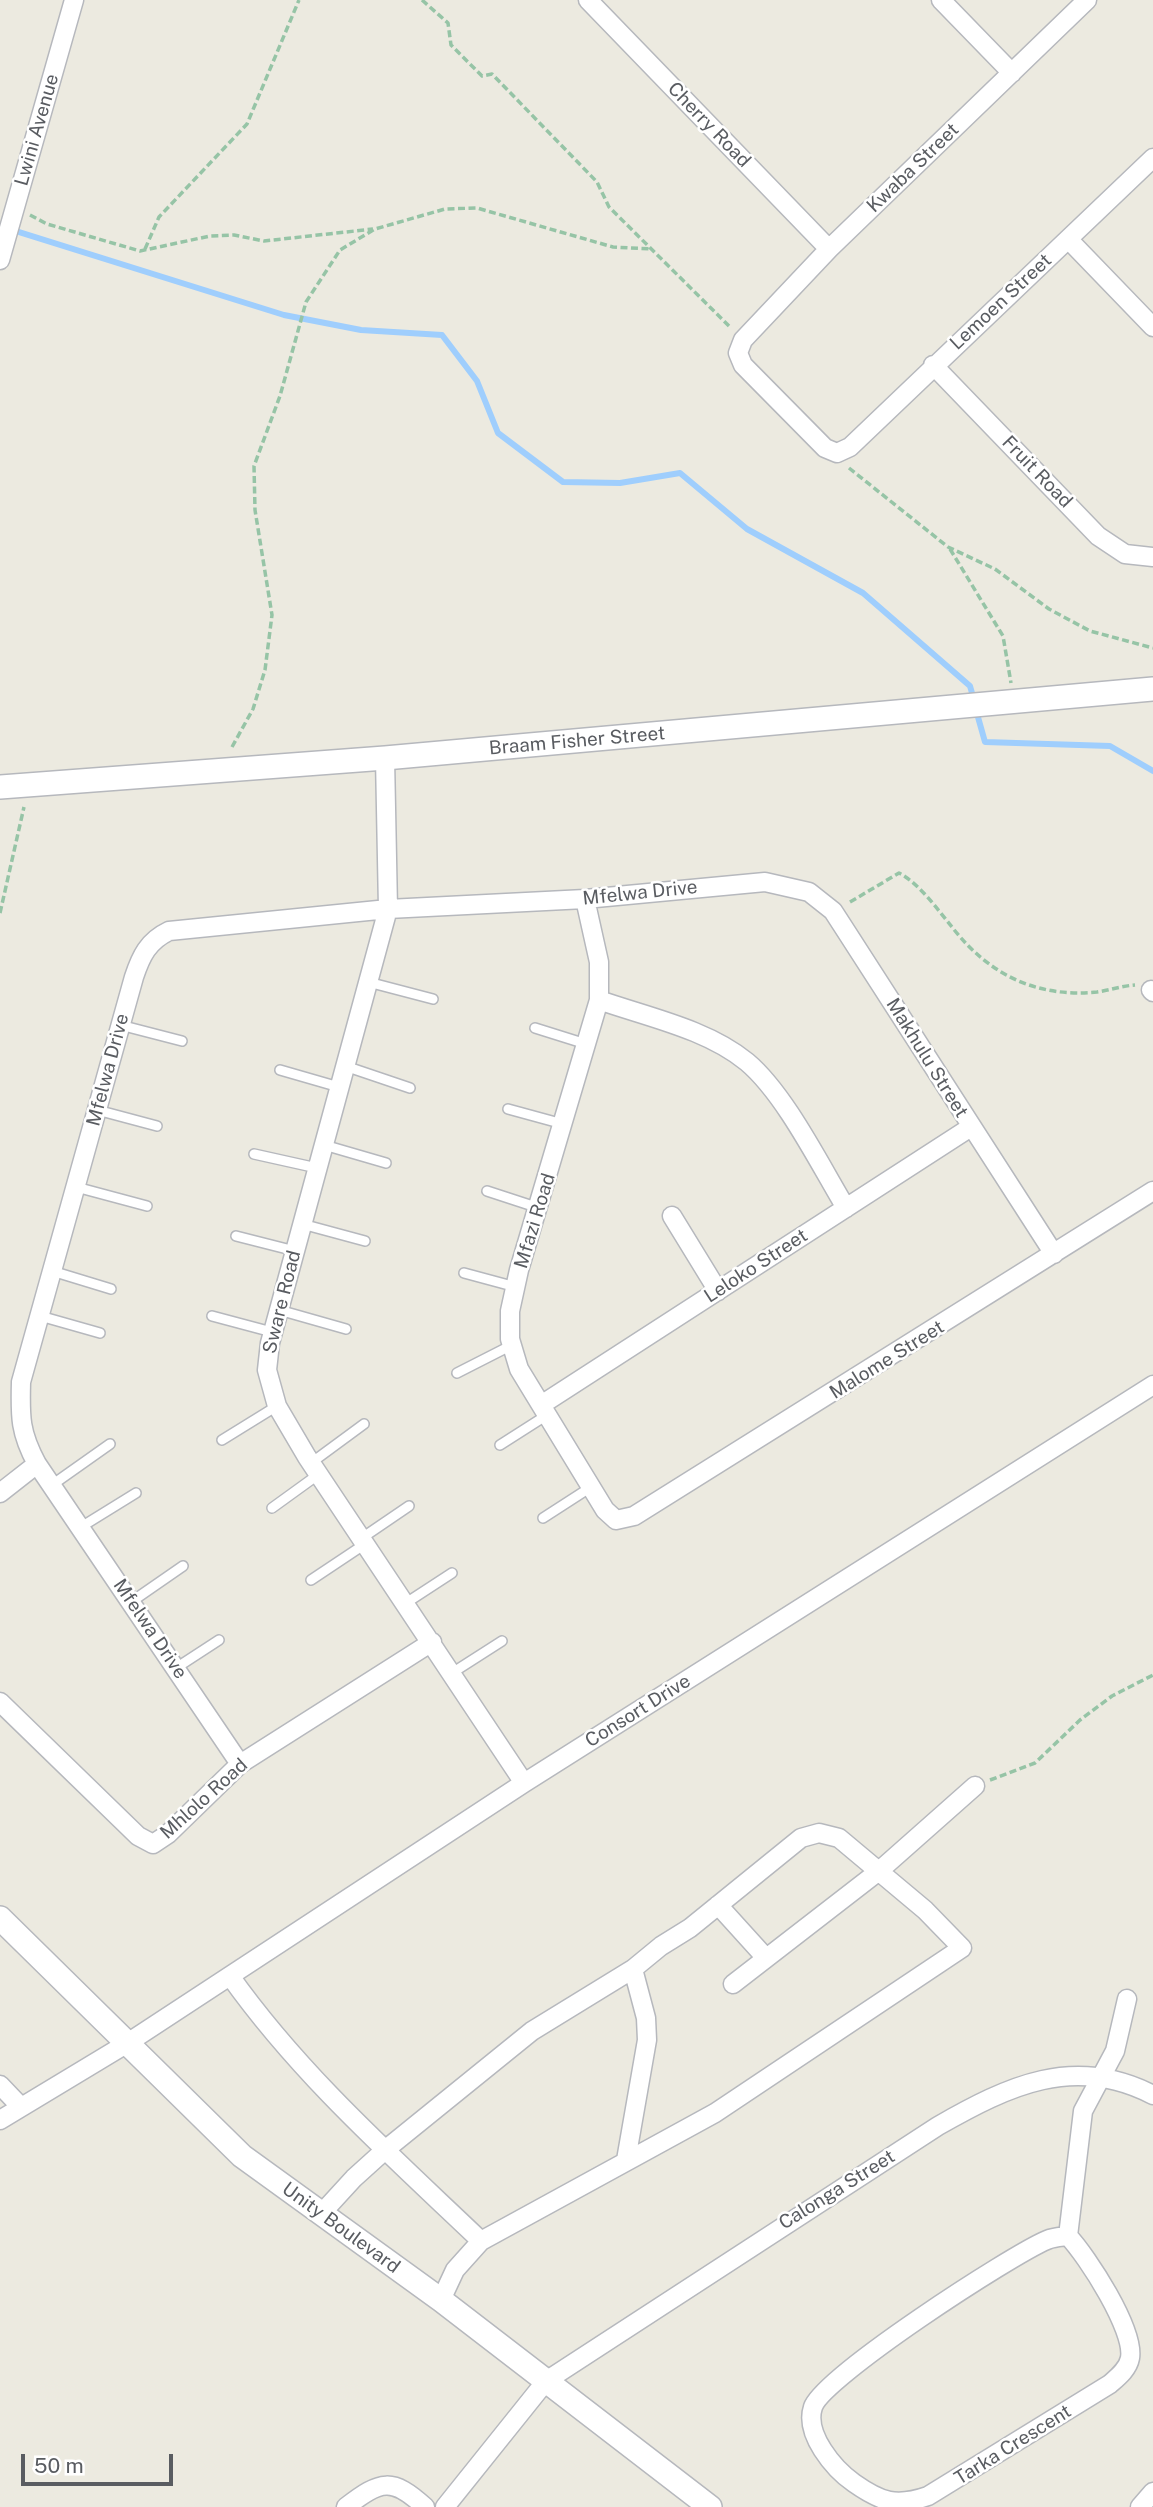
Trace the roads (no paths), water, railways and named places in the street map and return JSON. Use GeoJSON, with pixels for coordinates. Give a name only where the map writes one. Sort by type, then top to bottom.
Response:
{"type":"FeatureCollection","features":[{"type":"Feature","properties":{"kind":"street","name":"Lwini Avenue"},"geometry":{"type":"LineString","coordinates":[[3,251],[74,0]]}},
{"type":"Feature","properties":{"kind":"street","name":"Cherry Road"},"geometry":{"type":"LineString","coordinates":[[588,0],[829,249]]}},
{"type":"Feature","properties":{"kind":"street"},"geometry":{"type":"LineString","coordinates":[[941,0],[1012,73]]}},
{"type":"Feature","properties":{"kind":"street","name":"Kwaba Street"},"geometry":{"type":"LineString","coordinates":[[843,450],[825,447],[743,365],[738,353],[743,340],[829,249],[1087,0]]}},
{"type":"Feature","properties":{"kind":"street","name":"Lemoen Street"},"geometry":{"type":"LineString","coordinates":[[843,450],[1153,158]]}},
{"type":"Feature","properties":{"kind":"street"},"geometry":{"type":"LineString","coordinates":[[1068,239],[1153,327]]}},
{"type":"Feature","properties":{"kind":"street","name":"Fruit Road"},"geometry":{"type":"LineString","coordinates":[[933,365],[1098,536],[1125,554],[1153,557]]}},
{"type":"Feature","properties":{"kind":"street","name":"Braam Fisher Street"},"geometry":{"type":"LineString","coordinates":[[0,787],[385,758],[1013,704],[1153,689]]}},
{"type":"Feature","properties":{"kind":"street","name":"Sware Road"},"geometry":{"type":"LineString","coordinates":[[385,758],[388,909],[272,1332],[267,1370],[277,1406],[315,1469],[524,1783]]}},
{"type":"Feature","properties":{"kind":"street","name":"Mfelwa Drive"},"geometry":{"type":"LineString","coordinates":[[240,1764],[37,1464],[23,1439],[20,1415],[21,1382],[140,958],[158,936],[169,931],[388,909],[585,899],[699,886],[782,883]]}},
{"type":"Feature","properties":{"kind":"street","name":"Makhulu Street"},"geometry":{"type":"LineString","coordinates":[[782,883],[809,892],[833,911],[1054,1254]]}},
{"type":"Feature","properties":{"kind":"street","name":"Mfazi Road"},"geometry":{"type":"LineString","coordinates":[[585,899],[599,962],[599,1000],[510,1311],[512,1345],[519,1369],[605,1510],[617,1520]]}},
{"type":"Feature","properties":{"kind":"street"},"geometry":{"type":"LineString","coordinates":[[599,1000],[699,1035],[747,1062],[789,1115],[846,1208]]}},
{"type":"Feature","properties":{"kind":"street","name":"Leloko Street"},"geometry":{"type":"LineString","coordinates":[[544,1410],[718,1291],[971,1127]]}},
{"type":"Feature","properties":{"kind":"street","name":"Malome Street"},"geometry":{"type":"LineString","coordinates":[[617,1520],[628,1520],[668,1496],[1153,1191]]}},
{"type":"Feature","properties":{"kind":"street"},"geometry":{"type":"LineString","coordinates":[[671,1216],[718,1291]]}},
{"type":"Feature","properties":{"kind":"street","name":"Consort Drive"},"geometry":{"type":"LineString","coordinates":[[0,2120],[126,2044],[524,1783],[1153,1385]]}},
{"type":"Feature","properties":{"kind":"street"},"geometry":{"type":"LineString","coordinates":[[0,1493],[37,1464]]}},
{"type":"Feature","properties":{"kind":"street","name":"Mhlolo Road"},"geometry":{"type":"LineString","coordinates":[[0,1702],[138,1836],[150,1843],[168,1834],[240,1764],[432,1642]]}},
{"type":"Feature","properties":{"kind":"street"},"geometry":{"type":"LineString","coordinates":[[733,1984],[879,1871],[975,1786]]}},
{"type":"Feature","properties":{"kind":"street"},"geometry":{"type":"LineString","coordinates":[[321,2214],[354,2178],[385,2150],[532,2031],[633,1969],[718,1905],[788,1846],[809,1835],[827,1834],[839,1838],[925,1910],[962,1948],[715,2113],[481,2241],[455,2270],[441,2300]]}},
{"type":"Feature","properties":{"kind":"street"},"geometry":{"type":"LineString","coordinates":[[718,1905],[766,1958]]}},
{"type":"Feature","properties":{"kind":"street","name":"Unity Boulevard"},"geometry":{"type":"LineString","coordinates":[[0,1918],[233,2147],[441,2300],[710,2507]]}},
{"type":"Feature","properties":{"kind":"street"},"geometry":{"type":"LineString","coordinates":[[626,2160],[645,2066],[647,2040],[646,2018],[633,1969]]}},
{"type":"Feature","properties":{"kind":"street"},"geometry":{"type":"LineString","coordinates":[[230,1976],[271,2032],[385,2150],[481,2241]]}},
{"type":"Feature","properties":{"kind":"street"},"geometry":{"type":"LineString","coordinates":[[1068,2236],[1083,2111],[1115,2051],[1127,1999]]}},
{"type":"Feature","properties":{"kind":"street","name":"Calonga Street"},"geometry":{"type":"LineString","coordinates":[[445,2507],[546,2381],[748,2247],[992,2095],[1055,2076],[1103,2077],[1153,2095]]}},
{"type":"Feature","properties":{"kind":"street"},"geometry":{"type":"LineString","coordinates":[[0,2085],[21,2107]]}},
{"type":"Feature","properties":{"kind":"street","name":"Tarka Crescent"},"geometry":{"type":"LineString","coordinates":[[1068,2236],[1094,2270],[1129,2343],[1130,2358],[1120,2376],[928,2496],[902,2504],[884,2501],[848,2479],[823,2449],[814,2430],[812,2409],[827,2387],[887,2341],[1012,2260],[1047,2240],[1068,2236]]}},
{"type":"Feature","properties":{"kind":"street"},"geometry":{"type":"LineString","coordinates":[[346,2507],[369,2491],[387,2484],[398,2485],[425,2507]]}},
{"type":"Feature","properties":{"kind":"street"},"geometry":{"type":"LineString","coordinates":[[1140,2507],[1153,2492]]}},
{"type":"Feature","properties":{"kind":"lane"},"geometry":{"type":"LineString","coordinates":[[368,982],[433,999]]}},
{"type":"Feature","properties":{"kind":"lane"},"geometry":{"type":"LineString","coordinates":[[120,1025],[182,1041]]}},
{"type":"Feature","properties":{"kind":"lane"},"geometry":{"type":"LineString","coordinates":[[535,1028],[587,1044]]}},
{"type":"Feature","properties":{"kind":"lane"},"geometry":{"type":"LineString","coordinates":[[345,1066],[410,1088]]}},
{"type":"Feature","properties":{"kind":"lane"},"geometry":{"type":"LineString","coordinates":[[280,1070],[339,1087]]}},
{"type":"Feature","properties":{"kind":"lane"},"geometry":{"type":"LineString","coordinates":[[508,1110],[564,1124]]}},
{"type":"Feature","properties":{"kind":"lane"},"geometry":{"type":"LineString","coordinates":[[97,1111],[157,1126]]}},
{"type":"Feature","properties":{"kind":"lane"},"geometry":{"type":"LineString","coordinates":[[324,1145],[386,1163]]}},
{"type":"Feature","properties":{"kind":"lane"},"geometry":{"type":"LineString","coordinates":[[254,1154],[317,1168]]}},
{"type":"Feature","properties":{"kind":"lane"},"geometry":{"type":"LineString","coordinates":[[76,1187],[147,1206]]}},
{"type":"Feature","properties":{"kind":"lane"},"geometry":{"type":"LineString","coordinates":[[487,1191],[539,1208]]}},
{"type":"Feature","properties":{"kind":"lane"},"geometry":{"type":"LineString","coordinates":[[302,1224],[365,1241]]}},
{"type":"Feature","properties":{"kind":"lane"},"geometry":{"type":"LineString","coordinates":[[236,1236],[295,1251]]}},
{"type":"Feature","properties":{"kind":"lane"},"geometry":{"type":"LineString","coordinates":[[52,1271],[111,1289]]}},
{"type":"Feature","properties":{"kind":"lane"},"geometry":{"type":"LineString","coordinates":[[464,1273],[516,1287]]}},
{"type":"Feature","properties":{"kind":"lane"},"geometry":{"type":"LineString","coordinates":[[279,1310],[346,1329]]}},
{"type":"Feature","properties":{"kind":"lane"},"geometry":{"type":"LineString","coordinates":[[40,1316],[100,1333]]}},
{"type":"Feature","properties":{"kind":"lane"},"geometry":{"type":"LineString","coordinates":[[212,1316],[272,1332]]}},
{"type":"Feature","properties":{"kind":"lane"},"geometry":{"type":"LineString","coordinates":[[457,1373],[512,1345]]}},
{"type":"Feature","properties":{"kind":"lane"},"geometry":{"type":"LineString","coordinates":[[222,1440],[277,1406]]}},
{"type":"Feature","properties":{"kind":"lane"},"geometry":{"type":"LineString","coordinates":[[500,1445],[544,1410]]}},
{"type":"Feature","properties":{"kind":"lane"},"geometry":{"type":"LineString","coordinates":[[272,1507],[364,1424]]}},
{"type":"Feature","properties":{"kind":"lane"},"geometry":{"type":"LineString","coordinates":[[52,1485],[110,1444]]}},
{"type":"Feature","properties":{"kind":"lane"},"geometry":{"type":"LineString","coordinates":[[543,1518],[591,1487]]}},
{"type":"Feature","properties":{"kind":"lane"},"geometry":{"type":"LineString","coordinates":[[81,1527],[136,1493]]}},
{"type":"Feature","properties":{"kind":"lane"},"geometry":{"type":"LineString","coordinates":[[312,1580],[409,1506]]}},
{"type":"Feature","properties":{"kind":"lane"},"geometry":{"type":"LineString","coordinates":[[131,1602],[183,1566]]}},
{"type":"Feature","properties":{"kind":"lane"},"geometry":{"type":"LineString","coordinates":[[406,1602],[452,1573]]}},
{"type":"Feature","properties":{"kind":"lane"},"geometry":{"type":"LineString","coordinates":[[176,1668],[219,1640]]}},
{"type":"Feature","properties":{"kind":"lane"},"geometry":{"type":"LineString","coordinates":[[452,1673],[502,1641]]}},
{"type":"Feature","properties":{"kind":"waterway"},"geometry":{"type":"LineString","coordinates":[[0,226],[284,315],[361,330],[442,335],[477,381],[498,433],[563,482],[620,483],[680,473],[747,529],[863,593],[970,686],[974,700]]}},
{"type":"Feature","properties":{"kind":"waterway"},"geometry":{"type":"LineString","coordinates":[[976,710],[985,742],[1110,746],[1153,771]]}}]}
